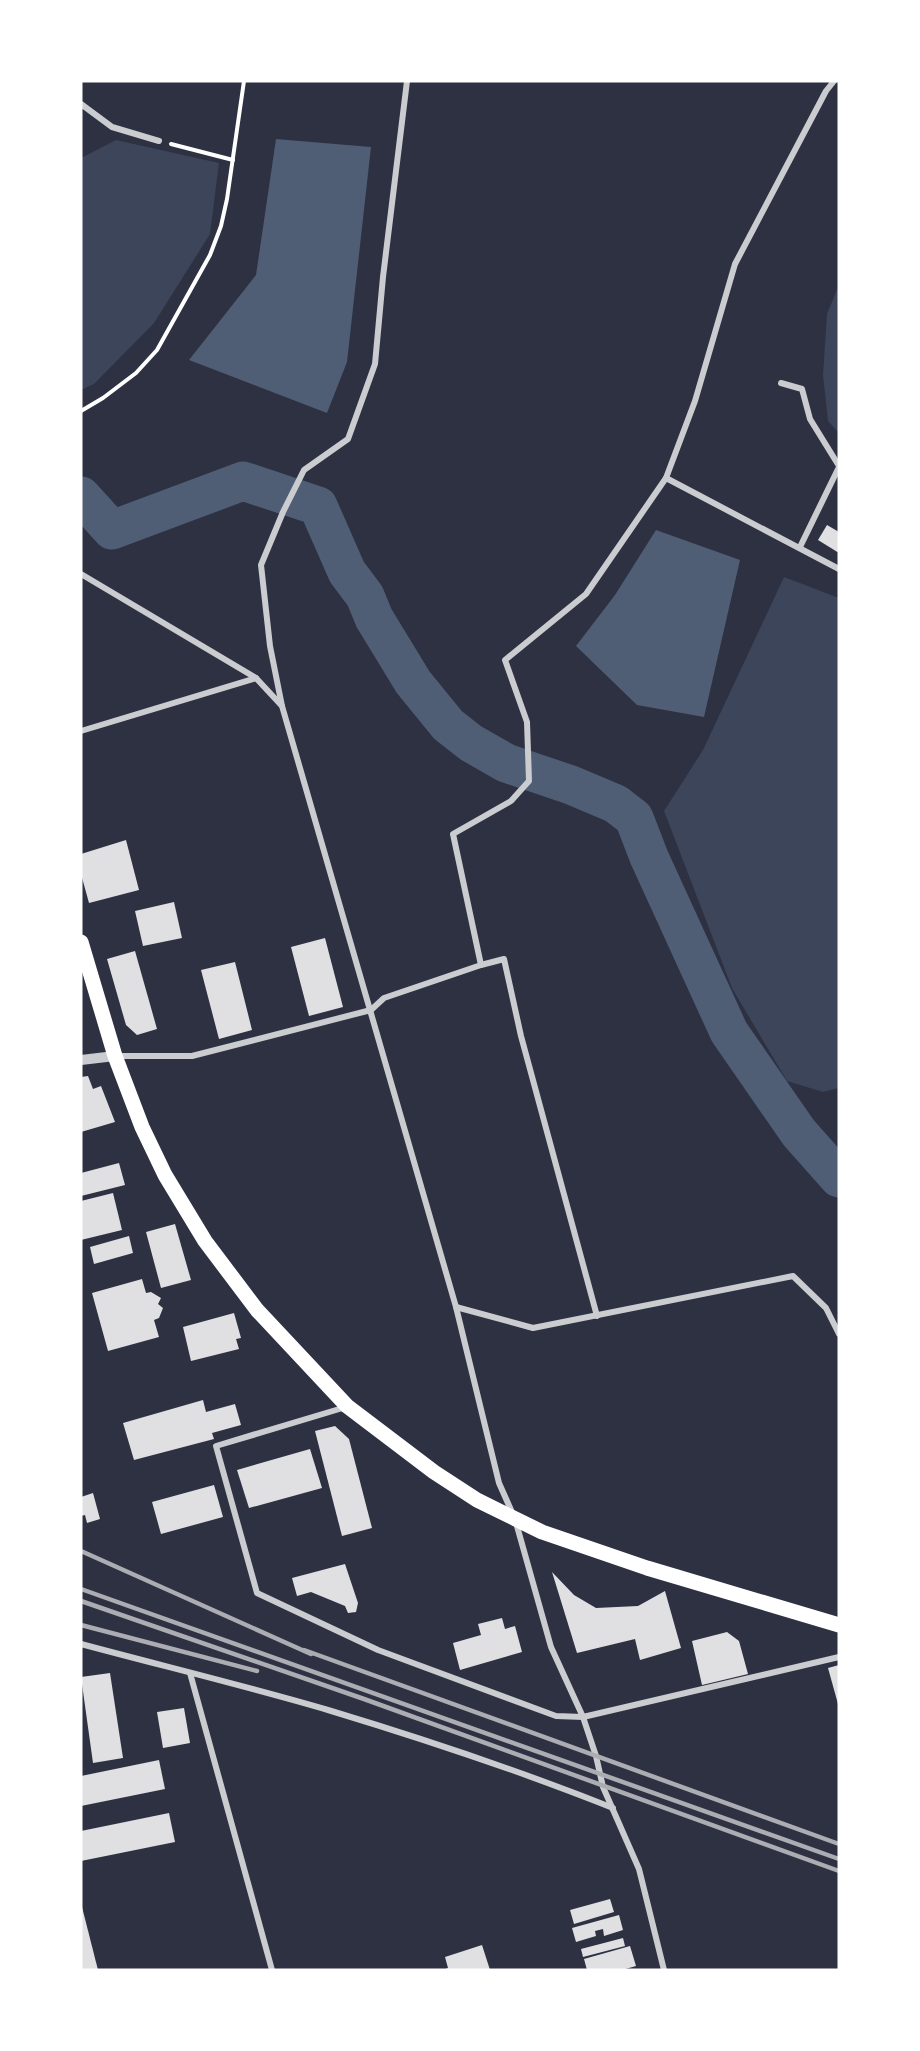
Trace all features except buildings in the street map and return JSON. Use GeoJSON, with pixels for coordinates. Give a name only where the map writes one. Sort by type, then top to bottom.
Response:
{"type":"FeatureCollection","features":[{"type":"Feature","properties":{"kind":"highway"},"geometry":{"type":"LineString","coordinates":[[81,942],[115,1056],[156,1156],[205,1240],[257,1310],[347,1406],[434,1472],[477,1500],[542,1532],[647,1568],[839,1625]]}},
{"type":"Feature","properties":{"kind":"street"},"geometry":{"type":"LineString","coordinates":[[407,81],[383,277],[375,364],[348,439],[304,470],[283,512],[261,565],[270,646],[282,706],[456,1307],[499,1483],[515,1519],[551,1647],[584,1717],[603,1787],[639,1869],[664,1970]]}},
{"type":"Feature","properties":{"kind":"street"},"geometry":{"type":"LineString","coordinates":[[481,965],[453,834],[511,801],[529,781],[527,722],[504,660],[586,594],[666,478],[695,401],[735,264],[826,91],[834,81]]}},
{"type":"Feature","properties":{"kind":"street"},"geometry":{"type":"LineString","coordinates":[[81,104],[112,127],[159,141]]}},
{"type":"Feature","properties":{"kind":"street"},"geometry":{"type":"LineString","coordinates":[[781,383],[802,389],[810,419],[839,466],[800,547]]}},
{"type":"Feature","properties":{"kind":"street"},"geometry":{"type":"LineString","coordinates":[[666,478],[839,569]]}},
{"type":"Feature","properties":{"kind":"street"},"geometry":{"type":"LineString","coordinates":[[81,574],[256,678],[282,706]]}},
{"type":"Feature","properties":{"kind":"street"},"geometry":{"type":"LineString","coordinates":[[81,731],[256,678]]}},
{"type":"Feature","properties":{"kind":"street"},"geometry":{"type":"LineString","coordinates":[[81,1060],[115,1056],[192,1056],[370,1011],[384,999],[504,959],[521,1036],[597,1316]]}},
{"type":"Feature","properties":{"kind":"street"},"geometry":{"type":"LineString","coordinates":[[456,1307],[533,1328],[793,1276],[826,1308],[839,1333]]}},
{"type":"Feature","properties":{"kind":"street"},"geometry":{"type":"LineString","coordinates":[[347,1406],[216,1446],[257,1593],[378,1650],[556,1716],[584,1717],[839,1657]]}},
{"type":"Feature","properties":{"kind":"street"},"geometry":{"type":"LineString","coordinates":[[81,1644],[389,1729],[613,1808]]}},
{"type":"Feature","properties":{"kind":"street"},"geometry":{"type":"LineString","coordinates":[[190,1673],[272,1970]]}},
{"type":"Feature","properties":{"kind":"path"},"geometry":{"type":"LineString","coordinates":[[81,411],[103,398],[136,373],[157,351],[210,255],[221,226],[244,81]]}},
{"type":"Feature","properties":{"kind":"path"},"geometry":{"type":"LineString","coordinates":[[159,141],[233,159]]}},
{"type":"Feature","properties":{"kind":"shaded area"},"geometry":{"type":"Polygon","coordinates":[[[276,139],[371,147],[347,362],[327,413],[189,360],[256,275],[276,139]]]}},
{"type":"Feature","properties":{"kind":"shaded area"},"geometry":{"type":"Polygon","coordinates":[[[116,140],[219,163],[210,234],[154,323],[94,384],[81,390],[81,158],[116,140]]]}},
{"type":"Feature","properties":{"kind":"shaded area"},"geometry":{"type":"Polygon","coordinates":[[[839,285],[839,433],[828,421],[823,375],[827,314],[839,285]]]}},
{"type":"Feature","properties":{"kind":"shaded area"},"geometry":{"type":"Polygon","coordinates":[[[656,530],[740,560],[704,717],[637,705],[576,646],[615,595],[656,530]]]}},
{"type":"Feature","properties":{"kind":"shaded area"},"geometry":{"type":"Polygon","coordinates":[[[784,577],[839,598],[839,1088],[823,1092],[787,1081],[732,988],[664,811],[703,750],[784,577]]]}},
{"type":"Feature","properties":{"kind":"waterway"},"geometry":{"type":"LineString","coordinates":[[81,496],[112,530],[243,481],[318,506],[347,572],[365,596],[374,618],[413,682],[448,725],[471,743],[506,763],[571,785],[616,804],[634,818],[649,857],[729,1032],[799,1133],[839,1178]]}},
{"type":"Feature","properties":{"kind":"railway"},"geometry":{"type":"LineString","coordinates":[[81,1551],[311,1654]]}},
{"type":"Feature","properties":{"kind":"railway"},"geometry":{"type":"LineString","coordinates":[[81,1589],[839,1859]]}},
{"type":"Feature","properties":{"kind":"railway"},"geometry":{"type":"LineString","coordinates":[[81,1601],[364,1699],[839,1871]]}},
{"type":"Feature","properties":{"kind":"railway"},"geometry":{"type":"LineString","coordinates":[[81,1625],[257,1671]]}},
{"type":"Feature","properties":{"kind":"railway"},"geometry":{"type":"LineString","coordinates":[[304,1650],[839,1844]]}}]}
